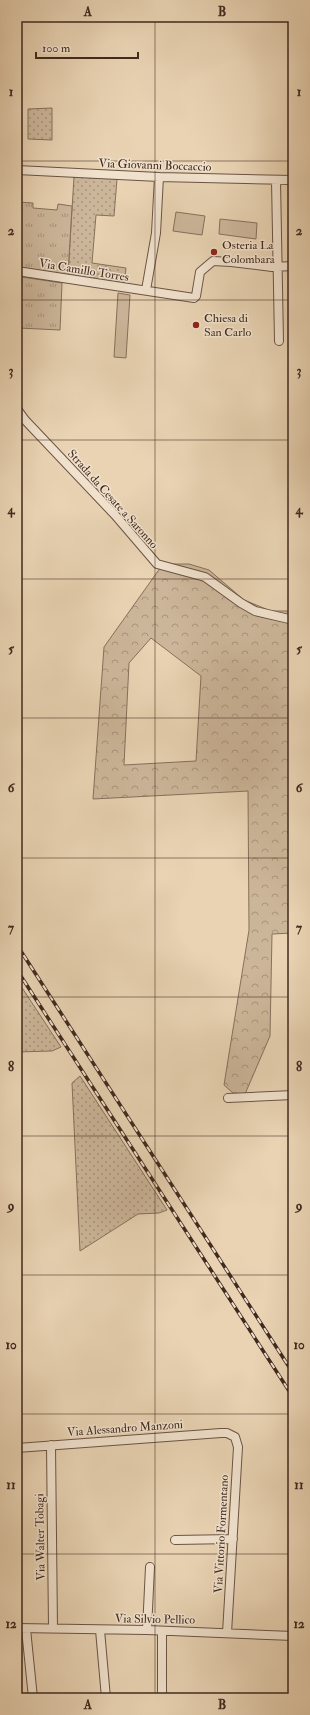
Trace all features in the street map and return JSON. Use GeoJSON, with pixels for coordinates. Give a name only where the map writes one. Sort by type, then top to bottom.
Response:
{"type":"FeatureCollection","features":[{"type":"Feature","properties":{"kind":"street","name":"Via Giovanni Boccaccio"},"geometry":{"type":"LineString","coordinates":[[17,170],[159,178],[293,180]]}},
{"type":"Feature","properties":{"kind":"street"},"geometry":{"type":"LineString","coordinates":[[146,290],[156,233],[159,178]]}},
{"type":"Feature","properties":{"kind":"street"},"geometry":{"type":"LineString","coordinates":[[276,180],[279,341]]}},
{"type":"Feature","properties":{"kind":"street","name":"Via Camillo Torres"},"geometry":{"type":"LineString","coordinates":[[17,271],[143,292],[146,290],[194,298],[196,296],[200,272],[216,261],[272,267],[278,266]]}},
{"type":"Feature","properties":{"kind":"street"},"geometry":{"type":"LineString","coordinates":[[278,266],[293,266]]}},
{"type":"Feature","properties":{"kind":"street","name":"Strada da Cesate a Saronno"},"geometry":{"type":"LineString","coordinates":[[17,409],[25,420],[115,515],[149,556],[158,564],[205,577],[242,604],[255,611],[290,619],[293,622]]}},
{"type":"Feature","properties":{"kind":"street"},"geometry":{"type":"LineString","coordinates":[[228,1098],[293,1095]]}},
{"type":"Feature","properties":{"kind":"street","name":"Via Alessandro Manzoni"},"geometry":{"type":"LineString","coordinates":[[17,1448],[221,1433],[227,1433],[235,1437]]}},
{"type":"Feature","properties":{"kind":"street","name":"Via Vittorio Formentano"},"geometry":{"type":"LineString","coordinates":[[227,1633],[238,1447],[235,1437]]}},
{"type":"Feature","properties":{"kind":"street","name":"Via Walter Tobagi"},"geometry":{"type":"LineString","coordinates":[[51,1446],[53,1628]]}},
{"type":"Feature","properties":{"kind":"street"},"geometry":{"type":"LineString","coordinates":[[175,1540],[233,1539]]}},
{"type":"Feature","properties":{"kind":"street"},"geometry":{"type":"LineString","coordinates":[[147,1630],[150,1567]]}},
{"type":"Feature","properties":{"kind":"street","name":"Via Silvio Pellico"},"geometry":{"type":"LineString","coordinates":[[17,1628],[147,1630],[293,1636]]}},
{"type":"Feature","properties":{"kind":"street"},"geometry":{"type":"LineString","coordinates":[[26,1628],[33,1698]]}},
{"type":"Feature","properties":{"kind":"street"},"geometry":{"type":"LineString","coordinates":[[100,1630],[106,1698]]}},
{"type":"Feature","properties":{"kind":"street"},"geometry":{"type":"LineString","coordinates":[[162,1631],[162,1698]]}},
{"type":"Feature","properties":{"kind":"green space"},"geometry":{"type":"Polygon","coordinates":[[[52,108],[52,140],[28,139],[28,109],[52,108]]]}},
{"type":"Feature","properties":{"kind":"green space"},"geometry":{"type":"Polygon","coordinates":[[[74,177],[117,179],[114,216],[96,215],[92,263],[126,268],[124,284],[68,275],[74,177]]]}},
{"type":"Feature","properties":{"kind":"green space"},"geometry":{"type":"Polygon","coordinates":[[[17,202],[33,203],[33,208],[57,210],[58,204],[72,206],[68,275],[17,267],[17,202]]]}},
{"type":"Feature","properties":{"kind":"green space"},"geometry":{"type":"Polygon","coordinates":[[[176,212],[205,216],[202,235],[173,231],[176,212]]]}},
{"type":"Feature","properties":{"kind":"green space"},"geometry":{"type":"Polygon","coordinates":[[[220,219],[257,223],[256,239],[219,234],[220,219]]]}},
{"type":"Feature","properties":{"kind":"green space"},"geometry":{"type":"Polygon","coordinates":[[[22,277],[62,283],[60,330],[19,328],[22,277]]]}},
{"type":"Feature","properties":{"kind":"green space"},"geometry":{"type":"Polygon","coordinates":[[[118,293],[130,295],[126,358],[114,357],[118,293]]]}},
{"type":"Feature","properties":{"kind":"green space"},"geometry":{"type":"Polygon","coordinates":[[[163,564],[189,564],[209,570],[244,600],[271,611],[293,611],[293,933],[272,934],[270,1036],[242,1101],[224,1085],[249,930],[248,791],[93,799],[104,647],[163,564]],[[151,638],[129,663],[124,765],[196,761],[201,676],[151,638]]]}},
{"type":"Feature","properties":{"kind":"green space"},"geometry":{"type":"Polygon","coordinates":[[[17,980],[61,1047],[52,1051],[17,1052],[17,980]]]}},
{"type":"Feature","properties":{"kind":"green space"},"geometry":{"type":"Polygon","coordinates":[[[80,1076],[167,1210],[159,1213],[138,1214],[80,1251],[72,1083],[80,1076]]]}},
{"type":"Feature","properties":{"kind":"railway"},"geometry":{"type":"LineString","coordinates":[[17,945],[293,1373]]}},
{"type":"Feature","properties":{"kind":"railway"},"geometry":{"type":"LineString","coordinates":[[17,970],[293,1397]]}},
{"type":"Feature","properties":{"kind":"place","name":"Osteria La Colombara"},"geometry":{"type":"Point","coordinates":[214,252]}},
{"type":"Feature","properties":{"kind":"place","name":"Chiesa di San Carlo"},"geometry":{"type":"Point","coordinates":[196,325]}}]}
